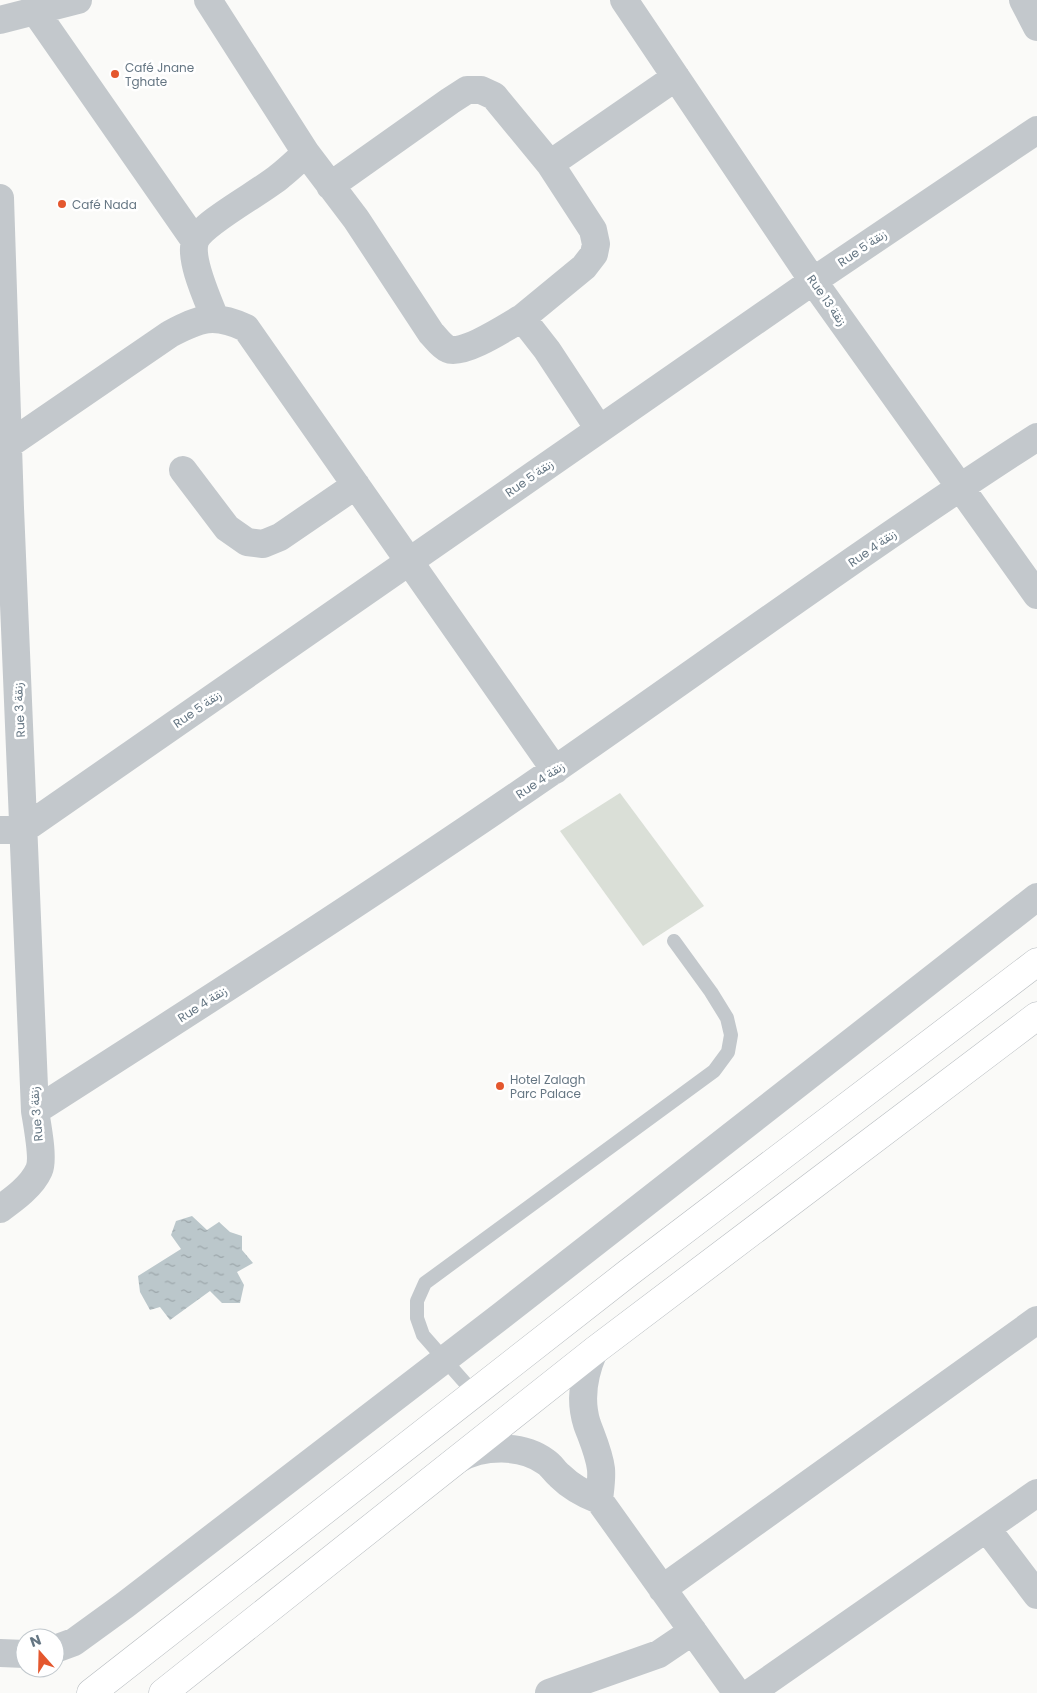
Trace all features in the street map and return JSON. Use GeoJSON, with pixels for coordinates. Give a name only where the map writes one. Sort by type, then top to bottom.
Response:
{"type":"FeatureCollection","features":[{"type":"Feature","properties":{"kind":"main road"},"geometry":{"type":"LineString","coordinates":[[91,1693],[628,1273],[1037,962]]}},
{"type":"Feature","properties":{"kind":"main road"},"geometry":{"type":"LineString","coordinates":[[163,1693],[594,1351],[1037,1016]]}},
{"type":"Feature","properties":{"kind":"street"},"geometry":{"type":"LineString","coordinates":[[0,20],[78,0]]}},
{"type":"Feature","properties":{"kind":"street"},"geometry":{"type":"LineString","coordinates":[[208,0],[306,153],[330,186],[356,219],[431,333],[448,349],[464,348],[522,318],[584,267],[594,254],[596,244],[593,230],[550,164],[494,96],[481,90],[467,90],[450,100],[330,186]]}},
{"type":"Feature","properties":{"kind":"street","name":"Rue 13 زنقة"},"geometry":{"type":"LineString","coordinates":[[624,0],[813,281],[1037,595]]}},
{"type":"Feature","properties":{"kind":"street"},"geometry":{"type":"LineString","coordinates":[[1023,0],[1037,27]]}},
{"type":"Feature","properties":{"kind":"street"},"geometry":{"type":"LineString","coordinates":[[35,12],[195,242]]}},
{"type":"Feature","properties":{"kind":"street"},"geometry":{"type":"LineString","coordinates":[[550,164],[676,77]]}},
{"type":"Feature","properties":{"kind":"street","name":"Rue 5 زنقة"},"geometry":{"type":"LineString","coordinates":[[12,830],[408,562],[813,281],[1037,130]]}},
{"type":"Feature","properties":{"kind":"street"},"geometry":{"type":"LineString","coordinates":[[215,318],[200,280],[195,259],[195,242],[204,228],[280,177],[306,153]]}},
{"type":"Feature","properties":{"kind":"street","name":"Rue 3 زنقة"},"geometry":{"type":"LineString","coordinates":[[0,198],[8,445],[5,508],[12,830],[40,1169],[24,1190],[2,1208]]}},
{"type":"Feature","properties":{"kind":"street"},"geometry":{"type":"LineString","coordinates":[[8,445],[170,334],[194,321],[215,318],[233,322],[246,328],[555,770]]}},
{"type":"Feature","properties":{"kind":"street"},"geometry":{"type":"LineString","coordinates":[[522,318],[547,350],[599,429]]}},
{"type":"Feature","properties":{"kind":"street","name":"Rue 4 زنقة"},"geometry":{"type":"LineString","coordinates":[[35,1111],[302,940],[555,770],[959,487],[1037,437]]}},
{"type":"Feature","properties":{"kind":"street"},"geometry":{"type":"LineString","coordinates":[[183,470],[227,528],[247,542],[263,544],[280,537],[356,485]]}},
{"type":"Feature","properties":{"kind":"street"},"geometry":{"type":"LineString","coordinates":[[65,1645],[74,1642],[125,1605],[1037,897]]}},
{"type":"Feature","properties":{"kind":"street"},"geometry":{"type":"LineString","coordinates":[[662,1589],[1037,1320]]}},
{"type":"Feature","properties":{"kind":"street"},"geometry":{"type":"LineString","coordinates":[[594,1351],[587,1368],[583,1403],[586,1421],[600,1468],[599,1500]]}},
{"type":"Feature","properties":{"kind":"street"},"geometry":{"type":"LineString","coordinates":[[448,1466],[476,1452],[492,1449],[522,1451],[546,1462],[569,1485],[599,1500],[736,1693]]}},
{"type":"Feature","properties":{"kind":"street"},"geometry":{"type":"LineString","coordinates":[[750,1693],[1037,1493]]}},
{"type":"Feature","properties":{"kind":"street"},"geometry":{"type":"LineString","coordinates":[[987,1529],[1037,1595]]}},
{"type":"Feature","properties":{"kind":"street"},"geometry":{"type":"LineString","coordinates":[[549,1693],[659,1654],[693,1631]]}},
{"type":"Feature","properties":{"kind":"street"},"geometry":{"type":"LineString","coordinates":[[0,1653],[15,1654]]}},
{"type":"Feature","properties":{"kind":"lane"},"geometry":{"type":"LineString","coordinates":[[474,1393],[423,1335],[417,1318],[417,1301],[425,1283],[714,1071],[728,1052],[731,1035],[727,1018],[712,992],[674,941]]}},
{"type":"Feature","properties":{"kind":"shaded area"},"geometry":{"type":"Polygon","coordinates":[[[620,793],[704,906],[643,946],[560,831],[620,793]]]}},
{"type":"Feature","properties":{"kind":"water"},"geometry":{"type":"Polygon","coordinates":[[[192,1216],[207,1230],[219,1222],[230,1232],[242,1236],[242,1250],[253,1263],[237,1272],[244,1285],[240,1303],[222,1303],[210,1291],[170,1320],[160,1307],[150,1310],[140,1292],[138,1276],[181,1249],[171,1235],[176,1221],[192,1216]]]}},
{"type":"Feature","properties":{"kind":"place","name":"Café Jnane Tghate"},"geometry":{"type":"Point","coordinates":[115,74]}},
{"type":"Feature","properties":{"kind":"place","name":"Café Nada"},"geometry":{"type":"Point","coordinates":[62,204]}},
{"type":"Feature","properties":{"kind":"place","name":"Hotel Zalagh Parc Palace"},"geometry":{"type":"Point","coordinates":[500,1086]}}]}
